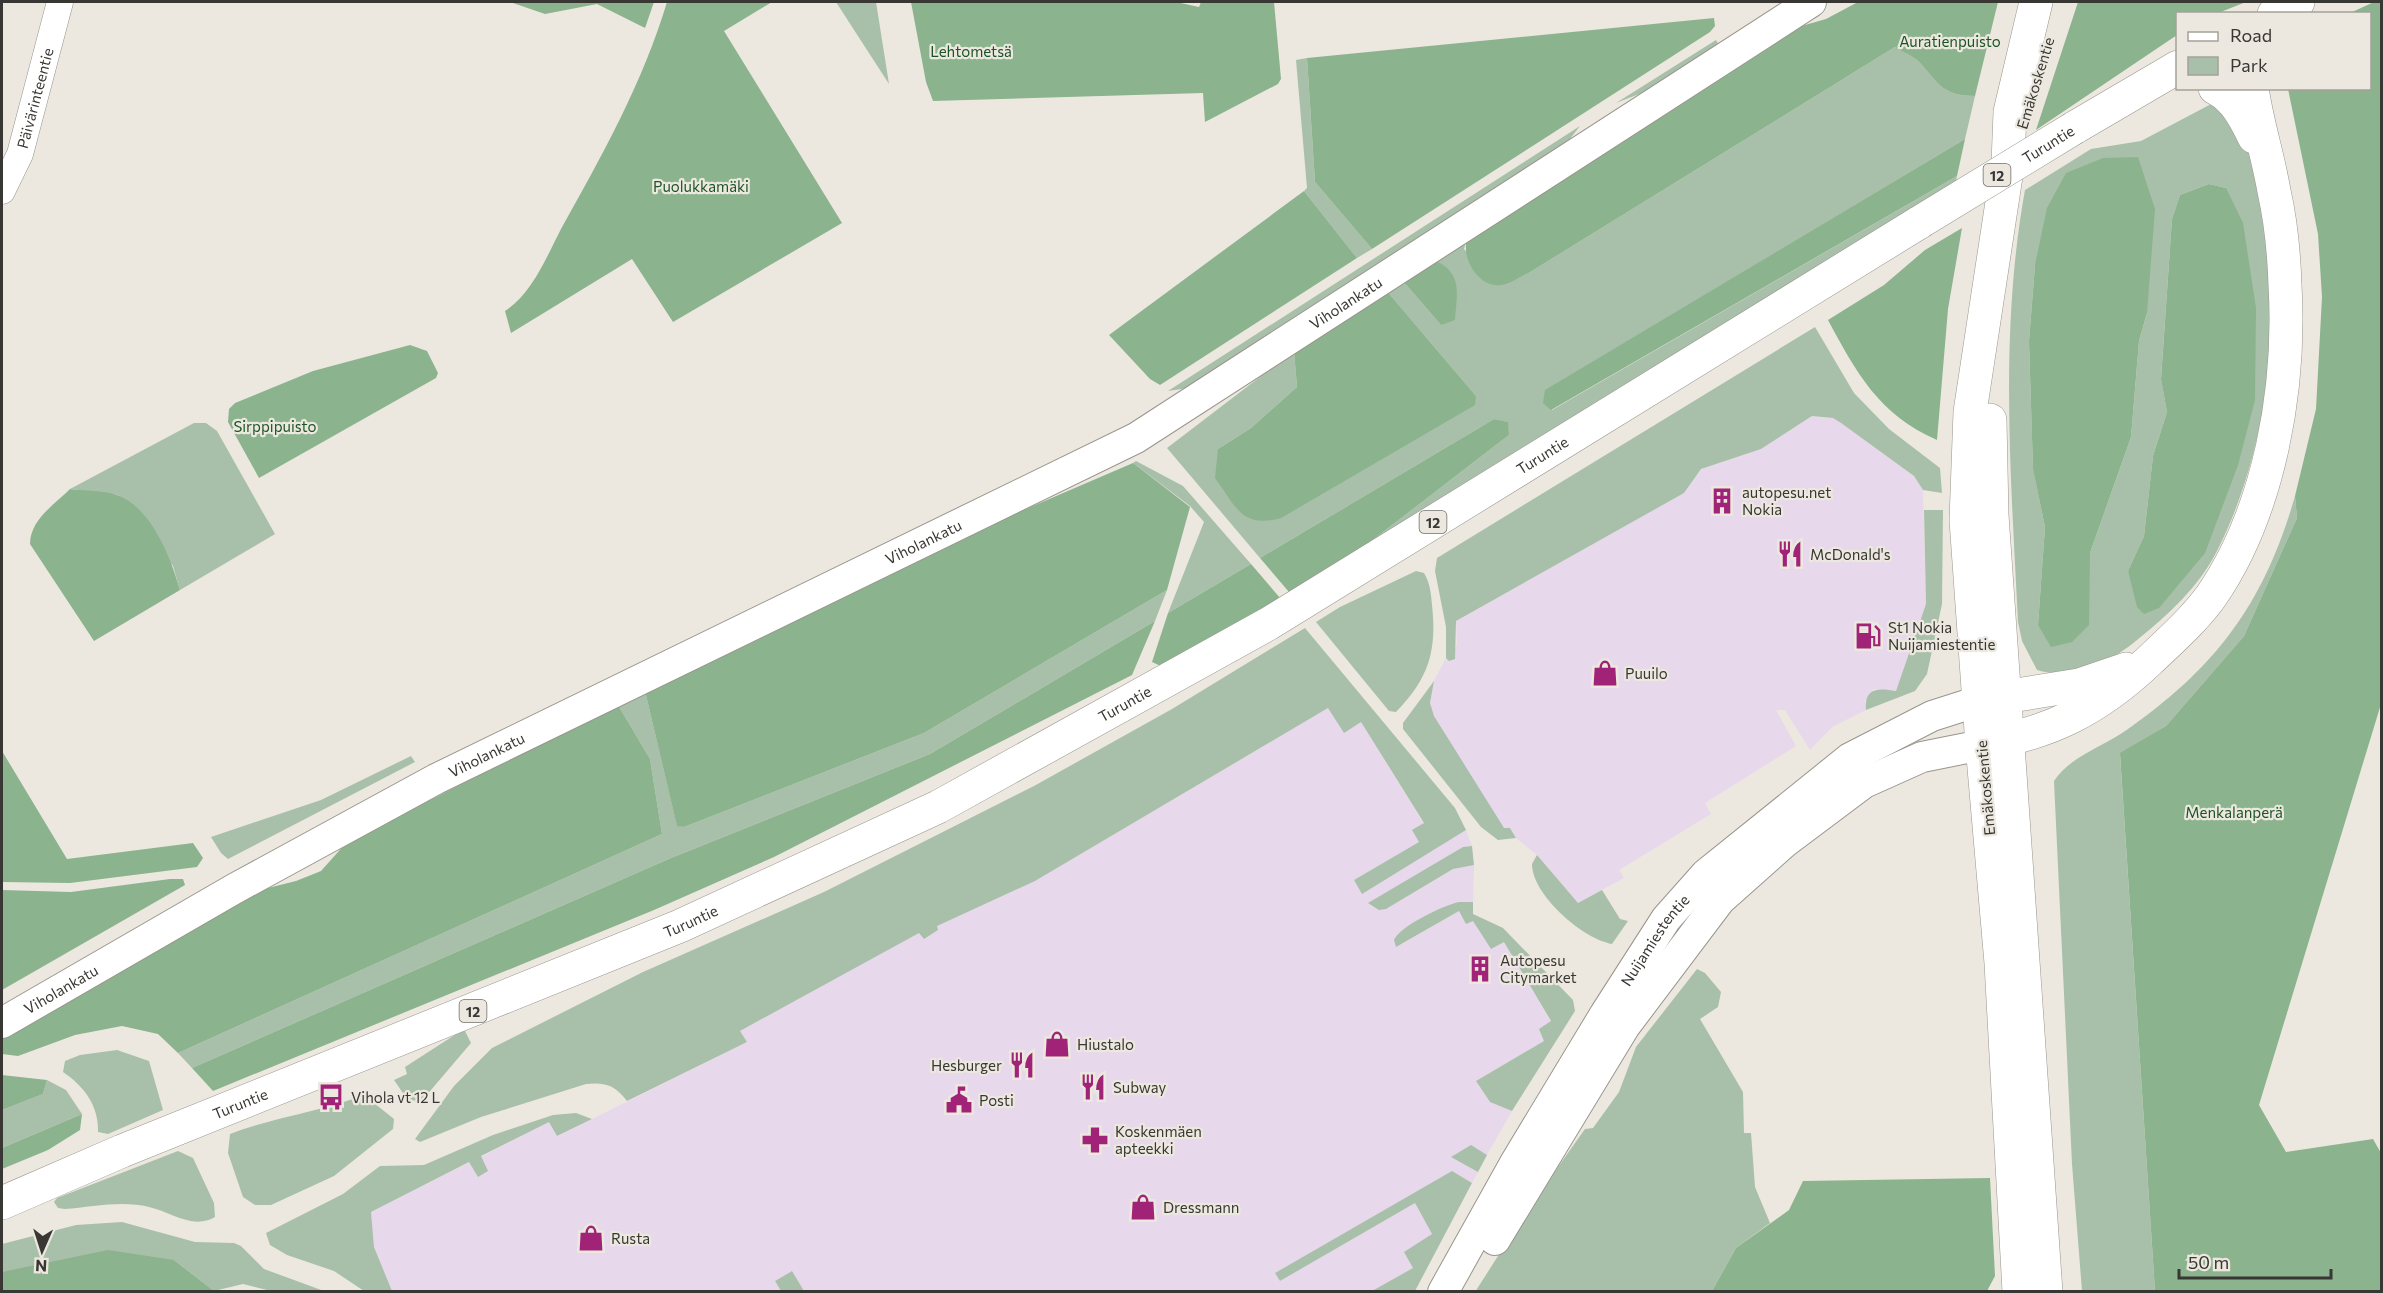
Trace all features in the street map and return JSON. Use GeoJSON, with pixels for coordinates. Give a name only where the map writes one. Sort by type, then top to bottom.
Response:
{"type":"FeatureCollection","features":[{"type":"Feature","properties":{"kind":"main road","name":"Viholankatu"},"geometry":{"type":"LineString","coordinates":[[2,1023],[234,889],[436,779],[1136,438],[1811,2]]}},
{"type":"Feature","properties":{"kind":"main road","name":"Emäkoskentie"},"geometry":{"type":"LineString","coordinates":[[2036,2],[2010,112],[2008,163],[1988,286],[1992,699],[2046,1292]]}},
{"type":"Feature","properties":{"kind":"main road","name":"Emäkoskentie"},"geometry":{"type":"LineString","coordinates":[[2008,163],[2028,111],[2060,2]]}},
{"type":"Feature","properties":{"kind":"main road","name":"Turuntie"},"geometry":{"type":"LineString","coordinates":[[2,1203],[122,1151],[680,926],[938,807],[1268,624],[1920,222],[2176,68]]}},
{"type":"Feature","properties":{"kind":"main road"},"geometry":{"type":"LineString","coordinates":[[2110,106],[2176,88]]}},
{"type":"Feature","properties":{"kind":"main road"},"geometry":{"type":"LineString","coordinates":[[2218,90],[2229,97],[2239,108],[2269,168]]}},
{"type":"Feature","properties":{"kind":"main road"},"geometry":{"type":"LineString","coordinates":[[1995,743],[2030,735],[2093,706],[2122,686],[2176,636],[2211,596],[2226,571],[2258,495],[2276,429],[2285,345],[2286,286],[2281,237],[2252,90]]}},
{"type":"Feature","properties":{"kind":"main road"},"geometry":{"type":"LineString","coordinates":[[1992,699],[2079,686],[2150,660]]}},
{"type":"Feature","properties":{"kind":"main road","name":"Nuijamiestentie"},"geometry":{"type":"LineString","coordinates":[[1443,1292],[1515,1163],[1611,1005],[1666,919],[1706,874],[1850,758],[1932,716],[1992,699]]}},
{"type":"Feature","properties":{"kind":"main road","name":"Emäkoskentie"},"geometry":{"type":"LineString","coordinates":[[1995,743],[2001,963],[2019,1292]]}},
{"type":"Feature","properties":{"kind":"main road","name":"Nuijamiestentie"},"geometry":{"type":"LineString","coordinates":[[1464,1292],[1625,1026],[1720,900],[1784,843],[1864,783],[1922,757],[1995,743]]}},
{"type":"Feature","properties":{"kind":"street","name":"Päivärinteentie"},"geometry":{"type":"LineString","coordinates":[[2,191],[20,154],[60,2]]}},
{"type":"Feature","properties":{"kind":"shaded area"},"geometry":{"type":"Polygon","coordinates":[[[1812,416],[1833,418],[1841,423],[1914,476],[1923,490],[1926,604],[1896,691],[1874,689],[1865,701],[1866,710],[1832,727],[1810,750],[1785,710],[1776,710],[1796,746],[1705,803],[1711,814],[1619,870],[1624,878],[1578,903],[1537,855],[1516,838],[1510,828],[1504,828],[1483,798],[1432,712],[1430,703],[1434,681],[1446,658],[1449,661],[1457,644],[1456,621],[1684,493],[1701,469],[1761,449],[1812,416]]]}},
{"type":"Feature","properties":{"kind":"shaded area"},"geometry":{"type":"Polygon","coordinates":[[[1328,708],[1361,722],[1424,824],[1420,842],[1354,880],[1362,893],[1466,830],[1472,846],[1463,847],[1386,909],[1463,865],[1474,865],[1473,902],[1459,902],[1397,947],[1459,911],[1473,920],[1491,949],[1504,941],[1551,1022],[1544,1041],[1476,1081],[1490,1102],[1512,1111],[1487,1155],[1471,1146],[1452,1157],[1478,1172],[1472,1183],[1452,1172],[1275,1273],[1280,1281],[1415,1203],[1432,1234],[1413,1268],[1372,1291],[804,1292],[792,1271],[775,1281],[781,1291],[392,1291],[374,1247],[371,1212],[470,1162],[478,1177],[481,1157],[550,1121],[558,1136],[747,1042],[740,1031],[920,932],[923,939],[936,926],[1035,881],[1328,708]]]}},
{"type":"Feature","properties":{"kind":"green space"},"geometry":{"type":"Polygon","coordinates":[[[510,2],[654,2],[645,28],[597,4],[545,14],[510,2]]]}},
{"type":"Feature","properties":{"kind":"green space","name":"Puolukkamäki"},"geometry":{"type":"Polygon","coordinates":[[[667,2],[772,2],[724,31],[842,223],[673,322],[632,259],[511,333],[505,311],[515,304],[538,274],[606,146],[634,90],[667,2]]]}},
{"type":"Feature","properties":{"kind":"green space"},"geometry":{"type":"Polygon","coordinates":[[[836,2],[876,2],[889,84],[836,2]]]}},
{"type":"Feature","properties":{"kind":"green space","name":"Lehtometsä"},"geometry":{"type":"Polygon","coordinates":[[[911,2],[1176,2],[1199,7],[1201,2],[1274,2],[1281,79],[1278,84],[1205,122],[1203,93],[933,101],[926,82],[911,2]]]}},
{"type":"Feature","properties":{"kind":"green space","name":"Auratienpuisto"},"geometry":{"type":"Polygon","coordinates":[[[1858,2],[1998,2],[1975,96],[1949,91],[1937,83],[1912,56],[1895,47],[1527,274],[1501,285],[1493,285],[1479,277],[1474,271],[1467,255],[1467,239],[1784,31],[1826,19],[1858,2]]]}},
{"type":"Feature","properties":{"kind":"green space"},"geometry":{"type":"Polygon","coordinates":[[[2078,2],[2246,2],[2221,12],[2176,12],[2176,36],[2036,130],[2078,2]]]}},
{"type":"Feature","properties":{"kind":"green space","name":"Menkalanperä"},"geometry":{"type":"Polygon","coordinates":[[[2374,2],[2382,2],[2381,704],[2259,1105],[2286,1152],[2373,1139],[2381,1153],[2381,1291],[2155,1291],[2120,753],[2166,726],[2244,636],[2297,518],[2295,496],[2316,409],[2322,297],[2318,234],[2288,90],[2371,90],[2371,12],[2352,12],[2374,2]]]}},
{"type":"Feature","properties":{"kind":"green space"},"geometry":{"type":"Polygon","coordinates":[[[1714,18],[1715,26],[1710,32],[1372,249],[1315,182],[1307,58],[1714,18]]]}},
{"type":"Feature","properties":{"kind":"green space"},"geometry":{"type":"Polygon","coordinates":[[[1716,40],[1720,47],[1652,89],[1616,103],[1716,40]]]}},
{"type":"Feature","properties":{"kind":"green space"},"geometry":{"type":"Polygon","coordinates":[[[1895,47],[1915,58],[1937,83],[1949,91],[1975,96],[1965,139],[1546,390],[1552,410],[1957,176],[1956,182],[1361,549],[1509,435],[1507,422],[1494,419],[1260,558],[1167,448],[1294,351],[1297,387],[1251,428],[1218,449],[1476,396],[1386,290],[1402,280],[1441,325],[1434,260],[1467,239],[1464,249],[1500,285],[1527,274],[1895,47]]]}},
{"type":"Feature","properties":{"kind":"green space"},"geometry":{"type":"Polygon","coordinates":[[[1307,58],[1315,182],[1372,249],[1357,258],[1304,191],[1307,188],[1296,60],[1307,58]]]}},
{"type":"Feature","properties":{"kind":"green space"},"geometry":{"type":"Polygon","coordinates":[[[2215,102],[2235,121],[2248,145],[2254,164],[2267,247],[2270,291],[2267,379],[2260,423],[2250,466],[2236,508],[2211,563],[2193,587],[2160,620],[2115,656],[2090,668],[2050,673],[2037,670],[2022,641],[2018,622],[2009,406],[2012,298],[2025,190],[2091,149],[2141,141],[2215,102]],[[2209,184],[2180,195],[2172,219],[2161,378],[2167,412],[2153,456],[2144,536],[2128,571],[2144,614],[2226,188],[2209,184]],[[2035,265],[2029,341],[2033,468],[2045,527],[2038,625],[2090,553],[2131,437],[2139,341],[2147,313],[2035,265]]]}},
{"type":"Feature","properties":{"kind":"green space"},"geometry":{"type":"Polygon","coordinates":[[[1580,126],[1563,148],[1188,388],[1168,391],[1580,126]]]}},
{"type":"Feature","properties":{"kind":"green space"},"geometry":{"type":"Polygon","coordinates":[[[1965,139],[1957,176],[1551,410],[1543,403],[1545,390],[1965,139]]]}},
{"type":"Feature","properties":{"kind":"green space"},"geometry":{"type":"Polygon","coordinates":[[[2138,157],[2155,209],[2147,313],[2139,341],[2131,437],[2090,553],[2089,625],[2072,642],[2051,647],[2038,625],[2045,527],[2033,469],[2029,341],[2035,265],[2047,208],[2066,173],[2103,158],[2138,157]]]}},
{"type":"Feature","properties":{"kind":"green space"},"geometry":{"type":"Polygon","coordinates":[[[2209,184],[2226,188],[2243,223],[2256,308],[2255,400],[2238,465],[2205,553],[2159,608],[2144,614],[2137,607],[2128,571],[2144,536],[2153,456],[2167,412],[2161,379],[2172,219],[2180,195],[2209,184]]]}},
{"type":"Feature","properties":{"kind":"green space"},"geometry":{"type":"Polygon","coordinates":[[[1304,191],[1357,258],[1160,385],[1150,379],[1109,335],[1304,191]]]}},
{"type":"Feature","properties":{"kind":"green space"},"geometry":{"type":"Polygon","coordinates":[[[1962,228],[1948,309],[1937,440],[1917,430],[1884,405],[1860,374],[1828,320],[1884,285],[1925,250],[1962,228]]]}},
{"type":"Feature","properties":{"kind":"green space"},"geometry":{"type":"Polygon","coordinates":[[[1434,260],[1450,271],[1457,293],[1455,320],[1441,325],[1402,280],[1434,260]]]}},
{"type":"Feature","properties":{"kind":"green space"},"geometry":{"type":"Polygon","coordinates":[[[1386,290],[1476,396],[1475,405],[1281,518],[1268,521],[1248,518],[1235,506],[1215,478],[1218,449],[1251,428],[1297,387],[1294,351],[1386,290]]]}},
{"type":"Feature","properties":{"kind":"green space"},"geometry":{"type":"Polygon","coordinates":[[[1815,327],[1854,393],[1889,429],[1940,468],[1942,493],[1923,490],[1914,476],[1833,418],[1812,416],[1761,449],[1701,469],[1684,493],[1456,621],[1455,659],[1449,661],[1446,658],[1446,627],[1435,571],[1437,558],[1815,327]]]}},
{"type":"Feature","properties":{"kind":"green space","name":"Sirppipuisto"},"geometry":{"type":"Polygon","coordinates":[[[410,345],[427,351],[438,373],[436,378],[259,478],[228,422],[229,409],[235,403],[313,371],[410,345]]]}},
{"type":"Feature","properties":{"kind":"green space"},"geometry":{"type":"Polygon","coordinates":[[[1494,419],[1508,422],[1509,435],[1361,549],[1289,592],[1260,558],[1494,419]]]}},
{"type":"Feature","properties":{"kind":"green space"},"geometry":{"type":"Polygon","coordinates":[[[194,423],[206,423],[217,431],[275,534],[180,590],[173,566],[118,495],[70,489],[194,423]]]}},
{"type":"Feature","properties":{"kind":"green space"},"geometry":{"type":"Polygon","coordinates":[[[1136,461],[1183,486],[1251,564],[1168,613],[1204,522],[1190,506],[1133,463],[1136,461]]]}},
{"type":"Feature","properties":{"kind":"green space"},"geometry":{"type":"Polygon","coordinates":[[[1133,463],[1190,507],[1167,590],[924,733],[684,827],[677,826],[645,691],[984,527],[1133,463]]]}},
{"type":"Feature","properties":{"kind":"green space"},"geometry":{"type":"Polygon","coordinates":[[[70,489],[112,493],[129,501],[140,510],[150,522],[165,549],[180,590],[94,641],[30,544],[31,535],[38,520],[70,489]]]}},
{"type":"Feature","properties":{"kind":"green space"},"geometry":{"type":"Polygon","coordinates":[[[2295,496],[2297,518],[2244,636],[2166,726],[2120,754],[2155,1291],[2082,1291],[2072,1164],[2054,781],[2078,758],[2119,735],[2160,705],[2188,681],[2212,655],[2234,628],[2253,599],[2283,534],[2295,496]]]}},
{"type":"Feature","properties":{"kind":"green space"},"geometry":{"type":"Polygon","coordinates":[[[1924,510],[1943,510],[1942,604],[1927,674],[1915,691],[1866,710],[1867,697],[1870,693],[1884,689],[1896,691],[1926,604],[1924,510]]]}},
{"type":"Feature","properties":{"kind":"green space"},"geometry":{"type":"Polygon","coordinates":[[[1251,564],[1280,598],[1163,667],[1152,662],[1168,613],[1251,564]]]}},
{"type":"Feature","properties":{"kind":"green space"},"geometry":{"type":"Polygon","coordinates":[[[1416,571],[1424,573],[1430,588],[1433,621],[1432,650],[1423,675],[1407,700],[1396,712],[1389,711],[1316,622],[1340,607],[1416,571]]]}},
{"type":"Feature","properties":{"kind":"green space"},"geometry":{"type":"Polygon","coordinates":[[[1167,590],[1155,621],[930,754],[671,858],[192,1068],[178,1053],[662,834],[650,759],[618,705],[645,691],[677,825],[684,827],[924,733],[1167,590]]]}},
{"type":"Feature","properties":{"kind":"green space"},"geometry":{"type":"Polygon","coordinates":[[[1155,621],[1132,675],[774,857],[654,910],[213,1091],[192,1068],[671,858],[930,754],[1155,621]]]}},
{"type":"Feature","properties":{"kind":"green space"},"geometry":{"type":"Polygon","coordinates":[[[1305,628],[1455,808],[1466,830],[1362,894],[1354,880],[1419,842],[1412,830],[1424,823],[1361,722],[1344,733],[1328,708],[1035,881],[937,926],[938,930],[924,939],[919,933],[740,1031],[747,1042],[627,1101],[614,1088],[599,1084],[586,1084],[481,1117],[420,1142],[415,1139],[454,1086],[492,1048],[643,972],[824,892],[1034,786],[1172,709],[1305,628]]]}},
{"type":"Feature","properties":{"kind":"green space"},"geometry":{"type":"Polygon","coordinates":[[[1434,681],[1430,703],[1434,716],[1504,828],[1510,828],[1516,838],[1498,840],[1481,827],[1403,729],[1403,723],[1434,681]]]}},
{"type":"Feature","properties":{"kind":"green space"},"geometry":{"type":"Polygon","coordinates":[[[618,705],[650,759],[662,834],[178,1053],[158,1034],[122,1026],[75,1035],[18,1056],[2,1054],[3,1038],[264,889],[296,881],[321,871],[347,842],[618,705]]]}},
{"type":"Feature","properties":{"kind":"green space"},"geometry":{"type":"Polygon","coordinates":[[[2,751],[67,859],[193,843],[203,858],[197,867],[70,883],[2,882],[2,751]]]}},
{"type":"Feature","properties":{"kind":"green space"},"geometry":{"type":"Polygon","coordinates":[[[411,756],[415,762],[228,859],[221,853],[211,837],[321,800],[411,756]]]}},
{"type":"Feature","properties":{"kind":"green space"},"geometry":{"type":"Polygon","coordinates":[[[1472,846],[1474,865],[1453,869],[1386,909],[1379,910],[1368,903],[1463,847],[1472,846]]]}},
{"type":"Feature","properties":{"kind":"green space"},"geometry":{"type":"Polygon","coordinates":[[[1537,855],[1578,903],[1602,890],[1620,919],[1628,921],[1612,944],[1587,934],[1561,914],[1550,902],[1534,876],[1532,864],[1537,855]]]}},
{"type":"Feature","properties":{"kind":"green space"},"geometry":{"type":"Polygon","coordinates":[[[183,879],[185,885],[2,990],[2,890],[71,892],[183,879]]]}},
{"type":"Feature","properties":{"kind":"green space"},"geometry":{"type":"Polygon","coordinates":[[[1459,902],[1473,902],[1473,914],[1503,928],[1573,1000],[1575,1011],[1512,1111],[1490,1102],[1476,1081],[1544,1041],[1539,1029],[1551,1021],[1504,942],[1491,949],[1473,921],[1466,924],[1459,911],[1396,947],[1394,940],[1398,934],[1413,923],[1443,907],[1459,902]]]}},
{"type":"Feature","properties":{"kind":"green space"},"geometry":{"type":"Polygon","coordinates":[[[1697,969],[1705,973],[1721,992],[1718,1007],[1700,1019],[1743,1092],[1744,1133],[1751,1133],[1755,1187],[1770,1223],[1736,1248],[1712,1291],[1475,1292],[1528,1209],[1585,1129],[1593,1128],[1619,1092],[1636,1047],[1697,969]]]}},
{"type":"Feature","properties":{"kind":"green space"},"geometry":{"type":"Polygon","coordinates":[[[464,1029],[471,1043],[425,1097],[416,1101],[407,1099],[394,1080],[407,1074],[405,1067],[464,1029]]]}},
{"type":"Feature","properties":{"kind":"green space"},"geometry":{"type":"Polygon","coordinates":[[[117,1050],[149,1061],[163,1110],[108,1134],[98,1132],[96,1114],[89,1098],[84,1090],[63,1072],[65,1061],[80,1055],[117,1050]]]}},
{"type":"Feature","properties":{"kind":"green space"},"geometry":{"type":"Polygon","coordinates":[[[2,1075],[47,1080],[43,1094],[2,1110],[2,1075]]]}},
{"type":"Feature","properties":{"kind":"green space"},"geometry":{"type":"Polygon","coordinates":[[[47,1080],[66,1090],[82,1114],[2,1148],[2,1110],[43,1094],[47,1080]]]}},
{"type":"Feature","properties":{"kind":"green space"},"geometry":{"type":"Polygon","coordinates":[[[364,1095],[394,1119],[393,1129],[334,1176],[271,1205],[255,1205],[243,1197],[228,1153],[230,1134],[364,1095]]]}},
{"type":"Feature","properties":{"kind":"green space"},"geometry":{"type":"Polygon","coordinates":[[[576,1113],[592,1119],[557,1136],[549,1122],[481,1156],[488,1171],[478,1177],[469,1162],[371,1212],[374,1247],[392,1291],[364,1291],[334,1271],[287,1255],[270,1245],[266,1233],[343,1194],[380,1166],[424,1165],[493,1135],[553,1115],[576,1113]]]}},
{"type":"Feature","properties":{"kind":"green space"},"geometry":{"type":"Polygon","coordinates":[[[82,1114],[80,1130],[48,1150],[2,1169],[2,1148],[82,1114]]]}},
{"type":"Feature","properties":{"kind":"green space"},"geometry":{"type":"Polygon","coordinates":[[[1471,1145],[1487,1155],[1478,1172],[1451,1157],[1471,1145]]]}},
{"type":"Feature","properties":{"kind":"green space"},"geometry":{"type":"Polygon","coordinates":[[[178,1151],[193,1158],[214,1203],[215,1217],[207,1221],[190,1221],[139,1205],[118,1204],[65,1209],[58,1208],[54,1202],[57,1198],[178,1151]]]}},
{"type":"Feature","properties":{"kind":"green space"},"geometry":{"type":"Polygon","coordinates":[[[1452,1171],[1472,1183],[1415,1291],[1372,1291],[1413,1268],[1404,1252],[1432,1234],[1415,1203],[1280,1281],[1275,1273],[1452,1171]]]}},
{"type":"Feature","properties":{"kind":"green space"},"geometry":{"type":"Polygon","coordinates":[[[1990,1178],[1995,1276],[1987,1291],[1712,1291],[1736,1248],[1789,1210],[1803,1181],[1990,1178]]]}},
{"type":"Feature","properties":{"kind":"green space"},"geometry":{"type":"Polygon","coordinates":[[[122,1222],[195,1242],[234,1243],[241,1246],[264,1269],[324,1291],[271,1291],[243,1284],[214,1291],[174,1260],[2,1272],[2,1244],[76,1225],[122,1222]]]}},
{"type":"Feature","properties":{"kind":"green space"},"geometry":{"type":"Polygon","coordinates":[[[108,1250],[174,1260],[214,1291],[2,1291],[2,1272],[108,1250]]]}},
{"type":"Feature","properties":{"kind":"green space"},"geometry":{"type":"Polygon","coordinates":[[[792,1271],[804,1291],[781,1291],[775,1281],[792,1271]]]}},
{"type":"Feature","properties":{"kind":"place","name":"autopesu.net Nokia"},"geometry":{"type":"Point","coordinates":[1722,501]}},
{"type":"Feature","properties":{"kind":"place","name":"McDonald's"},"geometry":{"type":"Point","coordinates":[1790,554]}},
{"type":"Feature","properties":{"kind":"place","name":"St1 Nokia Nuijamiestentie"},"geometry":{"type":"Point","coordinates":[1868,636]}},
{"type":"Feature","properties":{"kind":"place","name":"Puuilo"},"geometry":{"type":"Point","coordinates":[1605,673]}},
{"type":"Feature","properties":{"kind":"place","name":"Autopesu Citymarket"},"geometry":{"type":"Point","coordinates":[1480,969]}},
{"type":"Feature","properties":{"kind":"place","name":"Hiustalo"},"geometry":{"type":"Point","coordinates":[1057,1044]}},
{"type":"Feature","properties":{"kind":"place","name":"Hesburger"},"geometry":{"type":"Point","coordinates":[1022,1065]}},
{"type":"Feature","properties":{"kind":"place","name":"Subway"},"geometry":{"type":"Point","coordinates":[1093,1087]}},
{"type":"Feature","properties":{"kind":"place","name":"Vihola vt 12 L"},"geometry":{"type":"Point","coordinates":[331,1097]}},
{"type":"Feature","properties":{"kind":"place","name":"Posti"},"geometry":{"type":"Point","coordinates":[959,1100]}},
{"type":"Feature","properties":{"kind":"place","name":"Koskenmäen apteekki"},"geometry":{"type":"Point","coordinates":[1095,1140]}},
{"type":"Feature","properties":{"kind":"place","name":"Dressmann"},"geometry":{"type":"Point","coordinates":[1143,1207]}},
{"type":"Feature","properties":{"kind":"place","name":"Rusta"},"geometry":{"type":"Point","coordinates":[591,1238]}}]}
